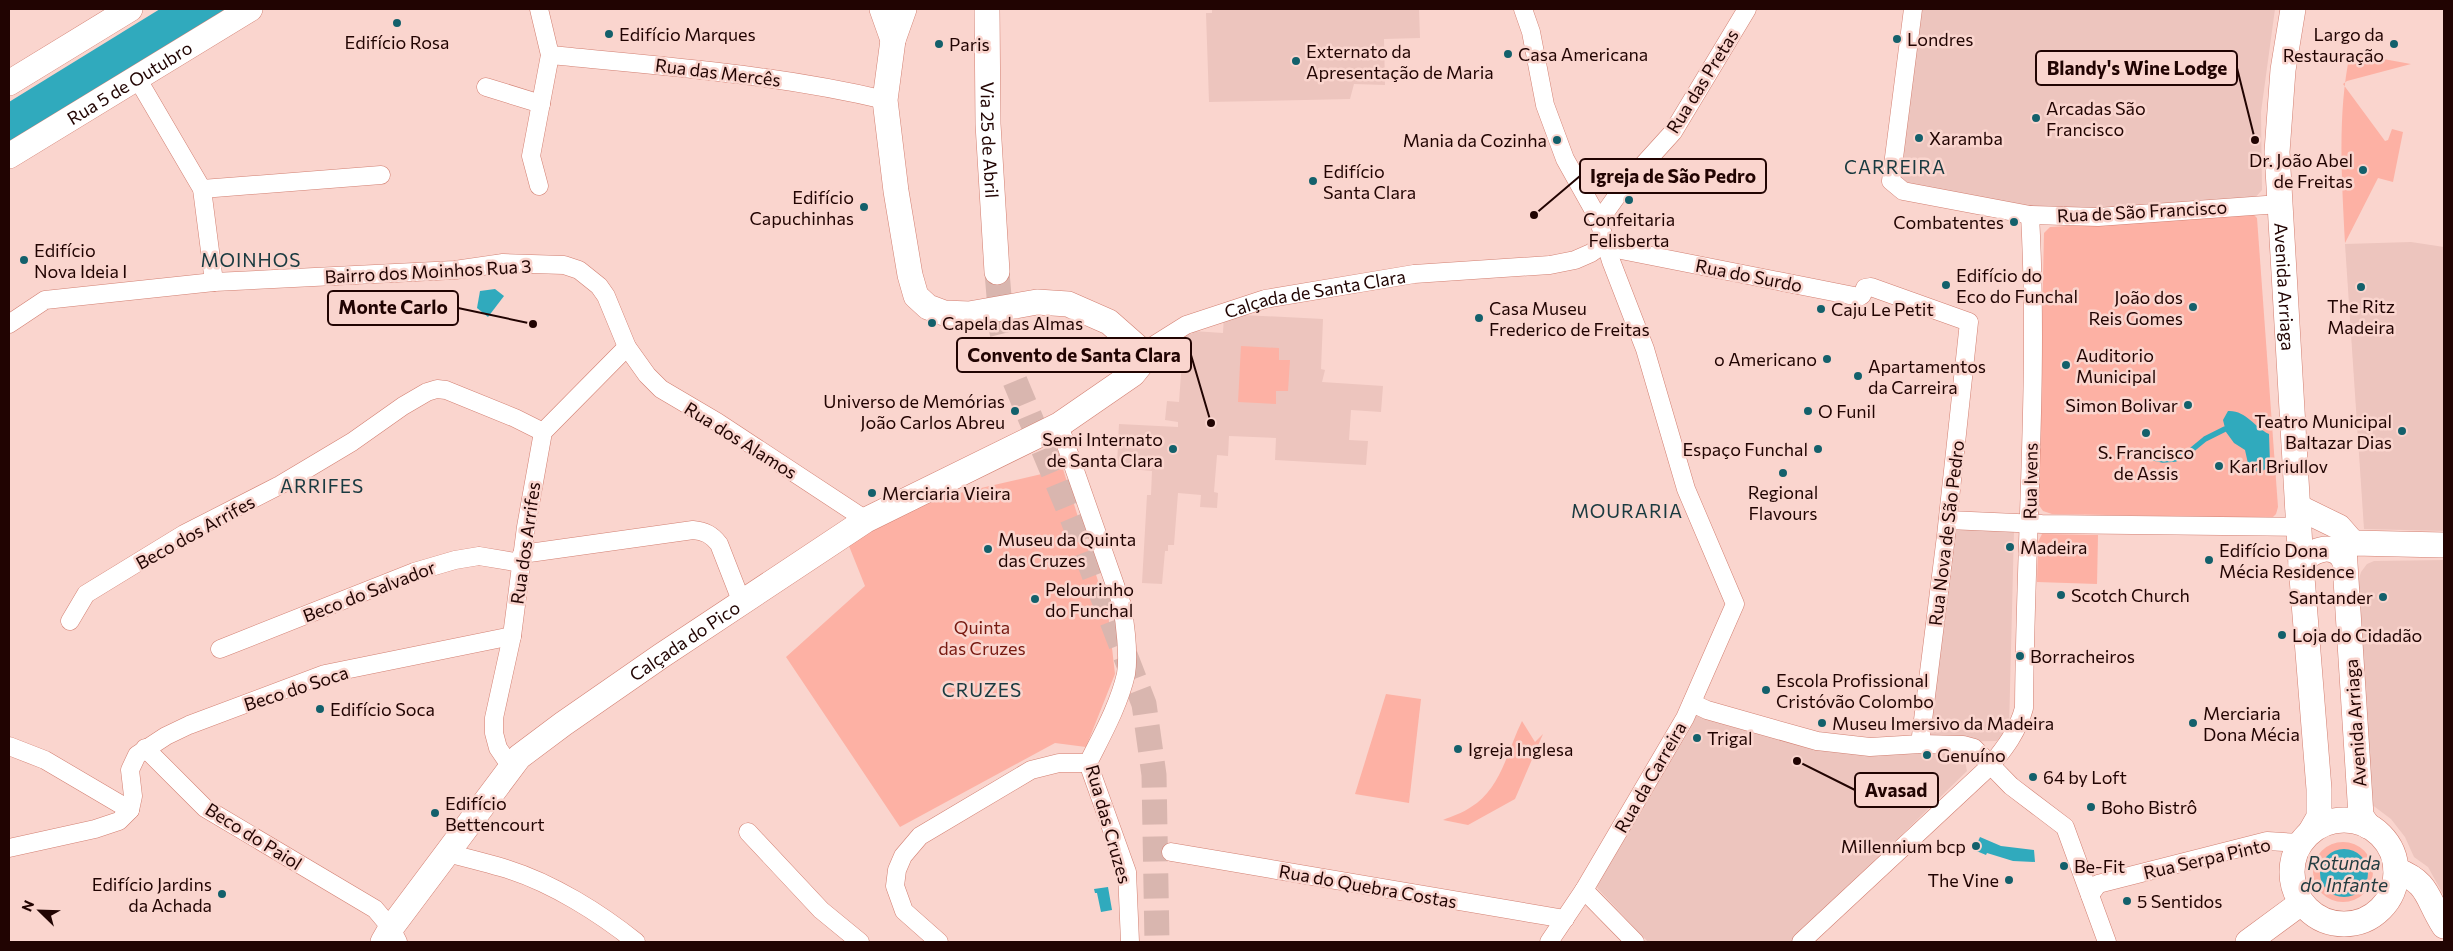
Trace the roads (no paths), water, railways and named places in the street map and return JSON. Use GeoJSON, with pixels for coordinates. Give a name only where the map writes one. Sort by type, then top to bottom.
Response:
{"type":"FeatureCollection","features":[{"type":"Feature","properties":{"kind":"street"},"geometry":{"type":"LineString","coordinates":[[9,83],[130,9]]}},
{"type":"Feature","properties":{"kind":"street","name":"Rua 5 de Outubro"},"geometry":{"type":"LineString","coordinates":[[9,156],[250,9]]}},
{"type":"Feature","properties":{"kind":"street"},"geometry":{"type":"LineString","coordinates":[[539,9],[550,56],[531,156],[539,186]]}},
{"type":"Feature","properties":{"kind":"street"},"geometry":{"type":"LineString","coordinates":[[882,9],[893,40]]}},
{"type":"Feature","properties":{"kind":"street"},"geometry":{"type":"LineString","coordinates":[[904,9],[893,40],[885,100],[896,191],[910,275],[916,296],[928,307],[944,313],[969,314],[1037,302],[1068,304],[1109,322],[1143,352],[1141,364],[1133,374],[1059,425]]}},
{"type":"Feature","properties":{"kind":"street"},"geometry":{"type":"LineString","coordinates":[[974,9],[987,21]]}},
{"type":"Feature","properties":{"kind":"street"},"geometry":{"type":"LineString","coordinates":[[1524,9],[1531,32],[1545,105],[1565,160],[1599,220],[1606,245]]}},
{"type":"Feature","properties":{"kind":"street","name":"Rua das Pretas"},"geometry":{"type":"LineString","coordinates":[[1599,220],[1624,186],[1673,132],[1747,9]]}},
{"type":"Feature","properties":{"kind":"street","name":"Rua de São Francisco"},"geometry":{"type":"LineString","coordinates":[[1913,9],[1891,181],[1903,191],[2030,215],[2098,217],[2280,204]]}},
{"type":"Feature","properties":{"kind":"street","name":"Avenida Arriaga"},"geometry":{"type":"LineString","coordinates":[[2293,9],[2278,118],[2277,152],[2301,564],[2320,789],[2320,817],[2306,837]]}},
{"type":"Feature","properties":{"kind":"street","name":"Via 25 de Abril"},"geometry":{"type":"LineString","coordinates":[[987,21],[988,124],[997,272]]}},
{"type":"Feature","properties":{"kind":"street","name":"Rua das Mercês"},"geometry":{"type":"LineString","coordinates":[[550,56],[761,76],[831,88],[885,100]]}},
{"type":"Feature","properties":{"kind":"street"},"geometry":{"type":"LineString","coordinates":[[138,78],[202,188],[214,282]]}},
{"type":"Feature","properties":{"kind":"street"},"geometry":{"type":"LineString","coordinates":[[486,87],[541,104]]}},
{"type":"Feature","properties":{"kind":"street"},"geometry":{"type":"LineString","coordinates":[[202,188],[381,175]]}},
{"type":"Feature","properties":{"kind":"street","name":"Rua Ivens"},"geometry":{"type":"LineString","coordinates":[[1801,942],[1990,766],[2014,733],[2024,708],[2033,330],[2030,215]]}},
{"type":"Feature","properties":{"kind":"street","name":"Calçada de Santa Clara"},"geometry":{"type":"LineString","coordinates":[[1143,352],[1186,325],[1264,299],[1414,274],[1550,265],[1575,260],[1606,245]]}},
{"type":"Feature","properties":{"kind":"street","name":"Rua do Surdo"},"geometry":{"type":"LineString","coordinates":[[1606,245],[1859,297],[1871,287],[1970,322]]}},
{"type":"Feature","properties":{"kind":"street","name":"Rua da Carreira"},"geometry":{"type":"LineString","coordinates":[[1549,942],[1584,890],[1692,703],[1735,604],[1686,489],[1646,349],[1606,245]]}},
{"type":"Feature","properties":{"kind":"street","name":"Bairro dos Moinhos Rua 3"},"geometry":{"type":"LineString","coordinates":[[9,324],[46,300],[214,282],[455,270],[503,263],[564,265],[579,270],[599,286],[606,296],[626,347]]}},
{"type":"Feature","properties":{"kind":"street","name":"Rua Nova de São Pedro"},"geometry":{"type":"LineString","coordinates":[[1920,744],[1970,322]]}},
{"type":"Feature","properties":{"kind":"street"},"geometry":{"type":"LineString","coordinates":[[543,432],[626,347]]}},
{"type":"Feature","properties":{"kind":"street","name":"Rua dos Alamos"},"geometry":{"type":"LineString","coordinates":[[626,347],[647,375],[661,389],[717,422],[866,520]]}},
{"type":"Feature","properties":{"kind":"street","name":"Beco dos Arrifes"},"geometry":{"type":"LineString","coordinates":[[70,621],[86,594],[184,534],[296,476],[352,442],[403,406],[428,392],[437,389],[446,390],[516,418],[543,432]]}},
{"type":"Feature","properties":{"kind":"street","name":"Calçada do Pico"},"geometry":{"type":"LineString","coordinates":[[391,937],[448,853],[519,757],[595,701],[866,520],[1059,425]]}},
{"type":"Feature","properties":{"kind":"street","name":"Rua das Cruzes"},"geometry":{"type":"LineString","coordinates":[[1059,425],[1122,605],[1124,617],[1126,672],[1118,700],[1088,762],[1127,872],[1130,942]]}},
{"type":"Feature","properties":{"kind":"street","name":"Rua dos Arrifes"},"geometry":{"type":"LineString","coordinates":[[511,767],[498,748],[494,733],[494,718],[512,636],[522,559],[543,432]]}},
{"type":"Feature","properties":{"kind":"street"},"geometry":{"type":"LineString","coordinates":[[1948,520],[2029,523],[2299,517],[2339,527],[2348,550]]}},
{"type":"Feature","properties":{"kind":"street","name":"Beco do Salvador"},"geometry":{"type":"LineString","coordinates":[[220,649],[414,572],[455,560],[479,556],[522,559],[694,530],[703,531],[713,536],[719,544],[742,603]]}},
{"type":"Feature","properties":{"kind":"street"},"geometry":{"type":"LineString","coordinates":[[2301,564],[2310,552],[2322,549],[2335,551],[2444,545]]}},
{"type":"Feature","properties":{"kind":"street","name":"Avenida Arriaga"},"geometry":{"type":"LineString","coordinates":[[2348,550],[2361,816],[2368,826]]}},
{"type":"Feature","properties":{"kind":"street","name":"Beco do Soca"},"geometry":{"type":"LineString","coordinates":[[145,748],[189,725],[325,674],[512,636]]}},
{"type":"Feature","properties":{"kind":"street"},"geometry":{"type":"LineString","coordinates":[[1692,703],[1707,710],[1817,741],[1870,747],[1920,744],[1963,745],[1974,748],[2011,786],[2065,827],[2107,942]]}},
{"type":"Feature","properties":{"kind":"street"},"geometry":{"type":"LineString","coordinates":[[9,746],[45,760],[130,810]]}},
{"type":"Feature","properties":{"kind":"street"},"geometry":{"type":"LineString","coordinates":[[9,848],[113,824],[125,816],[130,810],[133,796],[130,770],[137,755],[145,748]]}},
{"type":"Feature","properties":{"kind":"street","name":"Beco do Paiol"},"geometry":{"type":"LineString","coordinates":[[145,748],[205,808],[375,909],[391,937]]}},
{"type":"Feature","properties":{"kind":"street"},"geometry":{"type":"LineString","coordinates":[[939,942],[904,910],[895,886],[897,870],[903,856],[920,836],[1032,770],[1060,763],[1088,762]]}},
{"type":"Feature","properties":{"kind":"street"},"geometry":{"type":"LineString","coordinates":[[2320,789],[2336,797],[2350,793],[2360,783]]}},
{"type":"Feature","properties":{"kind":"street"},"geometry":{"type":"LineString","coordinates":[[2339,820],[2354,821],[2368,826],[2377,832],[2388,844],[2396,870],[2395,883],[2390,896],[2382,908],[2372,917],[2359,922],[2346,934],[2320,920],[2301,903],[2292,882],[2293,858],[2306,837],[2324,824],[2339,820]]}},
{"type":"Feature","properties":{"kind":"street"},"geometry":{"type":"LineString","coordinates":[[748,832],[821,910],[860,942]]}},
{"type":"Feature","properties":{"kind":"street","name":"Rua Serpa Pinto"},"geometry":{"type":"LineString","coordinates":[[2090,895],[2098,884],[2267,841],[2306,837]]}},
{"type":"Feature","properties":{"kind":"street","name":"Rua do Quebra Costas"},"geometry":{"type":"LineString","coordinates":[[1171,852],[1565,919]]}},
{"type":"Feature","properties":{"kind":"street"},"geometry":{"type":"LineString","coordinates":[[448,853],[508,869],[567,896],[609,920],[636,942]]}},
{"type":"Feature","properties":{"kind":"street"},"geometry":{"type":"LineString","coordinates":[[2396,870],[2414,876],[2423,886],[2444,926]]}},
{"type":"Feature","properties":{"kind":"street"},"geometry":{"type":"LineString","coordinates":[[1584,890],[1635,942]]}},
{"type":"Feature","properties":{"kind":"street"},"geometry":{"type":"LineString","coordinates":[[2248,942],[2301,903]]}},
{"type":"Feature","properties":{"kind":"water"},"geometry":{"type":"Polygon","coordinates":[[[160,9],[232,9],[9,145],[9,102],[160,9]]]}},
{"type":"Feature","properties":{"kind":"water"},"geometry":{"type":"Polygon","coordinates":[[[495,289],[504,296],[488,317],[477,308],[480,291],[495,289]]]}},
{"type":"Feature","properties":{"kind":"water"},"geometry":{"type":"Polygon","coordinates":[[[2228,411],[2240,413],[2269,434],[2270,464],[2266,469],[2258,471],[2249,468],[2245,450],[2234,443],[2226,432],[2223,420],[2228,411]]]}},
{"type":"Feature","properties":{"kind":"water"},"geometry":{"type":"Polygon","coordinates":[[[1980,837],[2001,846],[2034,850],[2035,862],[2013,861],[1987,853],[1986,855],[1974,850],[1980,837]]]}},
{"type":"Feature","properties":{"kind":"water","name":"Rotunda do Infante"},"geometry":{"type":"Polygon","coordinates":[[[2339,849],[2349,849],[2361,856],[2368,868],[2368,878],[2361,890],[2349,897],[2339,897],[2331,893],[2324,886],[2320,878],[2320,868],[2324,860],[2331,853],[2339,849]]]}},
{"type":"Feature","properties":{"kind":"water"},"geometry":{"type":"Polygon","coordinates":[[[1108,887],[1112,910],[1101,912],[1097,893],[1095,893],[1094,889],[1108,887]]]}},
{"type":"Feature","properties":{"kind":"waterway"},"geometry":{"type":"LineString","coordinates":[[2133,453],[2163,460],[2175,459],[2188,453],[2205,439],[2225,429]]}},
{"type":"Feature","properties":{"kind":"tunnel"},"geometry":{"type":"LineString","coordinates":[[997,272],[1002,332],[1012,374],[1073,520],[1144,704],[1154,775],[1157,942]]}},
{"type":"Feature","properties":{"kind":"place","name":"Edifício Rosa"},"geometry":{"type":"Point","coordinates":[397,23]}},
{"type":"Feature","properties":{"kind":"place","name":"Edifício Marques"},"geometry":{"type":"Point","coordinates":[609,34]}},
{"type":"Feature","properties":{"kind":"place","name":"Londres"},"geometry":{"type":"Point","coordinates":[1897,39]}},
{"type":"Feature","properties":{"kind":"place","name":"Paris"},"geometry":{"type":"Point","coordinates":[939,44]}},
{"type":"Feature","properties":{"kind":"place","name":"Largo da Restauração"},"geometry":{"type":"Point","coordinates":[2394,44]}},
{"type":"Feature","properties":{"kind":"place","name":"Casa Americana"},"geometry":{"type":"Point","coordinates":[1508,54]}},
{"type":"Feature","properties":{"kind":"place","name":"Externato da Apresentação de Maria"},"geometry":{"type":"Point","coordinates":[1296,61]}},
{"type":"Feature","properties":{"kind":"place","name":"Arcadas São Francisco"},"geometry":{"type":"Point","coordinates":[2036,118]}},
{"type":"Feature","properties":{"kind":"place","name":"Xaramba"},"geometry":{"type":"Point","coordinates":[1919,138]}},
{"type":"Feature","properties":{"kind":"place","name":"Mania da Cozinha"},"geometry":{"type":"Point","coordinates":[1557,140]}},
{"type":"Feature","properties":{"kind":"place","name":"Blandy's Wine Lodge"},"geometry":{"type":"Point","coordinates":[2255,140]}},
{"type":"Feature","properties":{"kind":"place","name":"Dr. João Abel de Freitas"},"geometry":{"type":"Point","coordinates":[2363,170]}},
{"type":"Feature","properties":{"kind":"place","name":"Edifício Santa Clara"},"geometry":{"type":"Point","coordinates":[1313,181]}},
{"type":"Feature","properties":{"kind":"place","name":"Confeitaria Felisberta"},"geometry":{"type":"Point","coordinates":[1629,200]}},
{"type":"Feature","properties":{"kind":"place","name":"Edifício Capuchinhas"},"geometry":{"type":"Point","coordinates":[864,207]}},
{"type":"Feature","properties":{"kind":"place","name":"Igreja de São Pedro"},"geometry":{"type":"Point","coordinates":[1534,215]}},
{"type":"Feature","properties":{"kind":"place","name":"Combatentes"},"geometry":{"type":"Point","coordinates":[2014,222]}},
{"type":"Feature","properties":{"kind":"place","name":"Edifício Nova Ideia I"},"geometry":{"type":"Point","coordinates":[24,260]}},
{"type":"Feature","properties":{"kind":"place","name":"Edifício do Eco do Funchal"},"geometry":{"type":"Point","coordinates":[1946,285]}},
{"type":"Feature","properties":{"kind":"place","name":"The Ritz Madeira"},"geometry":{"type":"Point","coordinates":[2361,287]}},
{"type":"Feature","properties":{"kind":"place","name":"João dos Reis Gomes"},"geometry":{"type":"Point","coordinates":[2193,307]}},
{"type":"Feature","properties":{"kind":"place","name":"Caju Le Petit"},"geometry":{"type":"Point","coordinates":[1821,309]}},
{"type":"Feature","properties":{"kind":"place","name":"Casa Museu Frederico de Freitas"},"geometry":{"type":"Point","coordinates":[1479,318]}},
{"type":"Feature","properties":{"kind":"place","name":"Capela das Almas"},"geometry":{"type":"Point","coordinates":[932,323]}},
{"type":"Feature","properties":{"kind":"place","name":"Monte Carlo"},"geometry":{"type":"Point","coordinates":[533,324]}},
{"type":"Feature","properties":{"kind":"place","name":"o Americano"},"geometry":{"type":"Point","coordinates":[1827,359]}},
{"type":"Feature","properties":{"kind":"place","name":"Auditorio Municipal"},"geometry":{"type":"Point","coordinates":[2066,365]}},
{"type":"Feature","properties":{"kind":"place","name":"Apartamentos da Carreira"},"geometry":{"type":"Point","coordinates":[1858,376]}},
{"type":"Feature","properties":{"kind":"place","name":"Simon Bolivar"},"geometry":{"type":"Point","coordinates":[2188,405]}},
{"type":"Feature","properties":{"kind":"place","name":"Universo de Memórias João Carlos Abreu"},"geometry":{"type":"Point","coordinates":[1015,411]}},
{"type":"Feature","properties":{"kind":"place","name":"O Funil"},"geometry":{"type":"Point","coordinates":[1808,411]}},
{"type":"Feature","properties":{"kind":"place","name":"Convento de Santa Clara"},"geometry":{"type":"Point","coordinates":[1211,423]}},
{"type":"Feature","properties":{"kind":"place","name":"Teatro Municipal Baltazar Dias"},"geometry":{"type":"Point","coordinates":[2402,431]}},
{"type":"Feature","properties":{"kind":"place","name":"S. Francisco de Assis"},"geometry":{"type":"Point","coordinates":[2146,433]}},
{"type":"Feature","properties":{"kind":"place","name":"Semi Internato de Santa Clara"},"geometry":{"type":"Point","coordinates":[1173,449]}},
{"type":"Feature","properties":{"kind":"place","name":"Espaço Funchal"},"geometry":{"type":"Point","coordinates":[1818,449]}},
{"type":"Feature","properties":{"kind":"place","name":"Karl Briullov"},"geometry":{"type":"Point","coordinates":[2219,466]}},
{"type":"Feature","properties":{"kind":"place","name":"Regional Flavours"},"geometry":{"type":"Point","coordinates":[1783,473]}},
{"type":"Feature","properties":{"kind":"place","name":"Merciaria Vieira"},"geometry":{"type":"Point","coordinates":[872,493]}},
{"type":"Feature","properties":{"kind":"place","name":"Madeira"},"geometry":{"type":"Point","coordinates":[2010,547]}},
{"type":"Feature","properties":{"kind":"place","name":"Museu da Quinta das Cruzes"},"geometry":{"type":"Point","coordinates":[988,549]}},
{"type":"Feature","properties":{"kind":"place","name":"Edifício Dona Mécia Residence"},"geometry":{"type":"Point","coordinates":[2209,560]}},
{"type":"Feature","properties":{"kind":"place","name":"Scotch Church"},"geometry":{"type":"Point","coordinates":[2061,595]}},
{"type":"Feature","properties":{"kind":"place","name":"Santander"},"geometry":{"type":"Point","coordinates":[2383,597]}},
{"type":"Feature","properties":{"kind":"place","name":"Pelourinho do Funchal"},"geometry":{"type":"Point","coordinates":[1035,599]}},
{"type":"Feature","properties":{"kind":"place","name":"Loja do Cidadão"},"geometry":{"type":"Point","coordinates":[2282,635]}},
{"type":"Feature","properties":{"kind":"place","name":"Borracheiros"},"geometry":{"type":"Point","coordinates":[2020,656]}},
{"type":"Feature","properties":{"kind":"place","name":"Escola Profissional Cristóvão Colombo"},"geometry":{"type":"Point","coordinates":[1766,690]}},
{"type":"Feature","properties":{"kind":"place","name":"Edifício Soca"},"geometry":{"type":"Point","coordinates":[320,709]}},
{"type":"Feature","properties":{"kind":"place","name":"Museu Imersivo da Madeira"},"geometry":{"type":"Point","coordinates":[1822,723]}},
{"type":"Feature","properties":{"kind":"place","name":"Merciaria Dona Mécia"},"geometry":{"type":"Point","coordinates":[2193,723]}},
{"type":"Feature","properties":{"kind":"place","name":"Trigal"},"geometry":{"type":"Point","coordinates":[1697,738]}},
{"type":"Feature","properties":{"kind":"place","name":"Igreja Inglesa"},"geometry":{"type":"Point","coordinates":[1458,749]}},
{"type":"Feature","properties":{"kind":"place","name":"Genuíno"},"geometry":{"type":"Point","coordinates":[1927,755]}},
{"type":"Feature","properties":{"kind":"place","name":"Avasad"},"geometry":{"type":"Point","coordinates":[1797,761]}},
{"type":"Feature","properties":{"kind":"place","name":"64 by Loft"},"geometry":{"type":"Point","coordinates":[2033,777]}},
{"type":"Feature","properties":{"kind":"place","name":"Boho Bistrô"},"geometry":{"type":"Point","coordinates":[2091,807]}},
{"type":"Feature","properties":{"kind":"place","name":"Edifício Bettencourt"},"geometry":{"type":"Point","coordinates":[435,813]}},
{"type":"Feature","properties":{"kind":"place","name":"Millennium bcp"},"geometry":{"type":"Point","coordinates":[1976,846]}},
{"type":"Feature","properties":{"kind":"place","name":"Be-Fit"},"geometry":{"type":"Point","coordinates":[2064,866]}},
{"type":"Feature","properties":{"kind":"place","name":"The Vine"},"geometry":{"type":"Point","coordinates":[2009,880]}},
{"type":"Feature","properties":{"kind":"place","name":"Edifício Jardins da Achada"},"geometry":{"type":"Point","coordinates":[222,894]}},
{"type":"Feature","properties":{"kind":"place","name":"5 Sentidos"},"geometry":{"type":"Point","coordinates":[2127,901]}},
{"type":"Feature","properties":{"kind":"district","name":"CARREIRA"},"geometry":{"type":"Point","coordinates":[1895,166]}},
{"type":"Feature","properties":{"kind":"district","name":"MOINHOS"},"geometry":{"type":"Point","coordinates":[251,259]}},
{"type":"Feature","properties":{"kind":"district","name":"ARRIFES"},"geometry":{"type":"Point","coordinates":[322,485]}},
{"type":"Feature","properties":{"kind":"district","name":"MOURARIA"},"geometry":{"type":"Point","coordinates":[1627,510]}},
{"type":"Feature","properties":{"kind":"district","name":"CRUZES"},"geometry":{"type":"Point","coordinates":[982,689]}},
{"type":"Feature","properties":{"kind":"park label","name":"Quinta das Cruzes"},"geometry":{"type":"Point","coordinates":[982,638]}}]}
